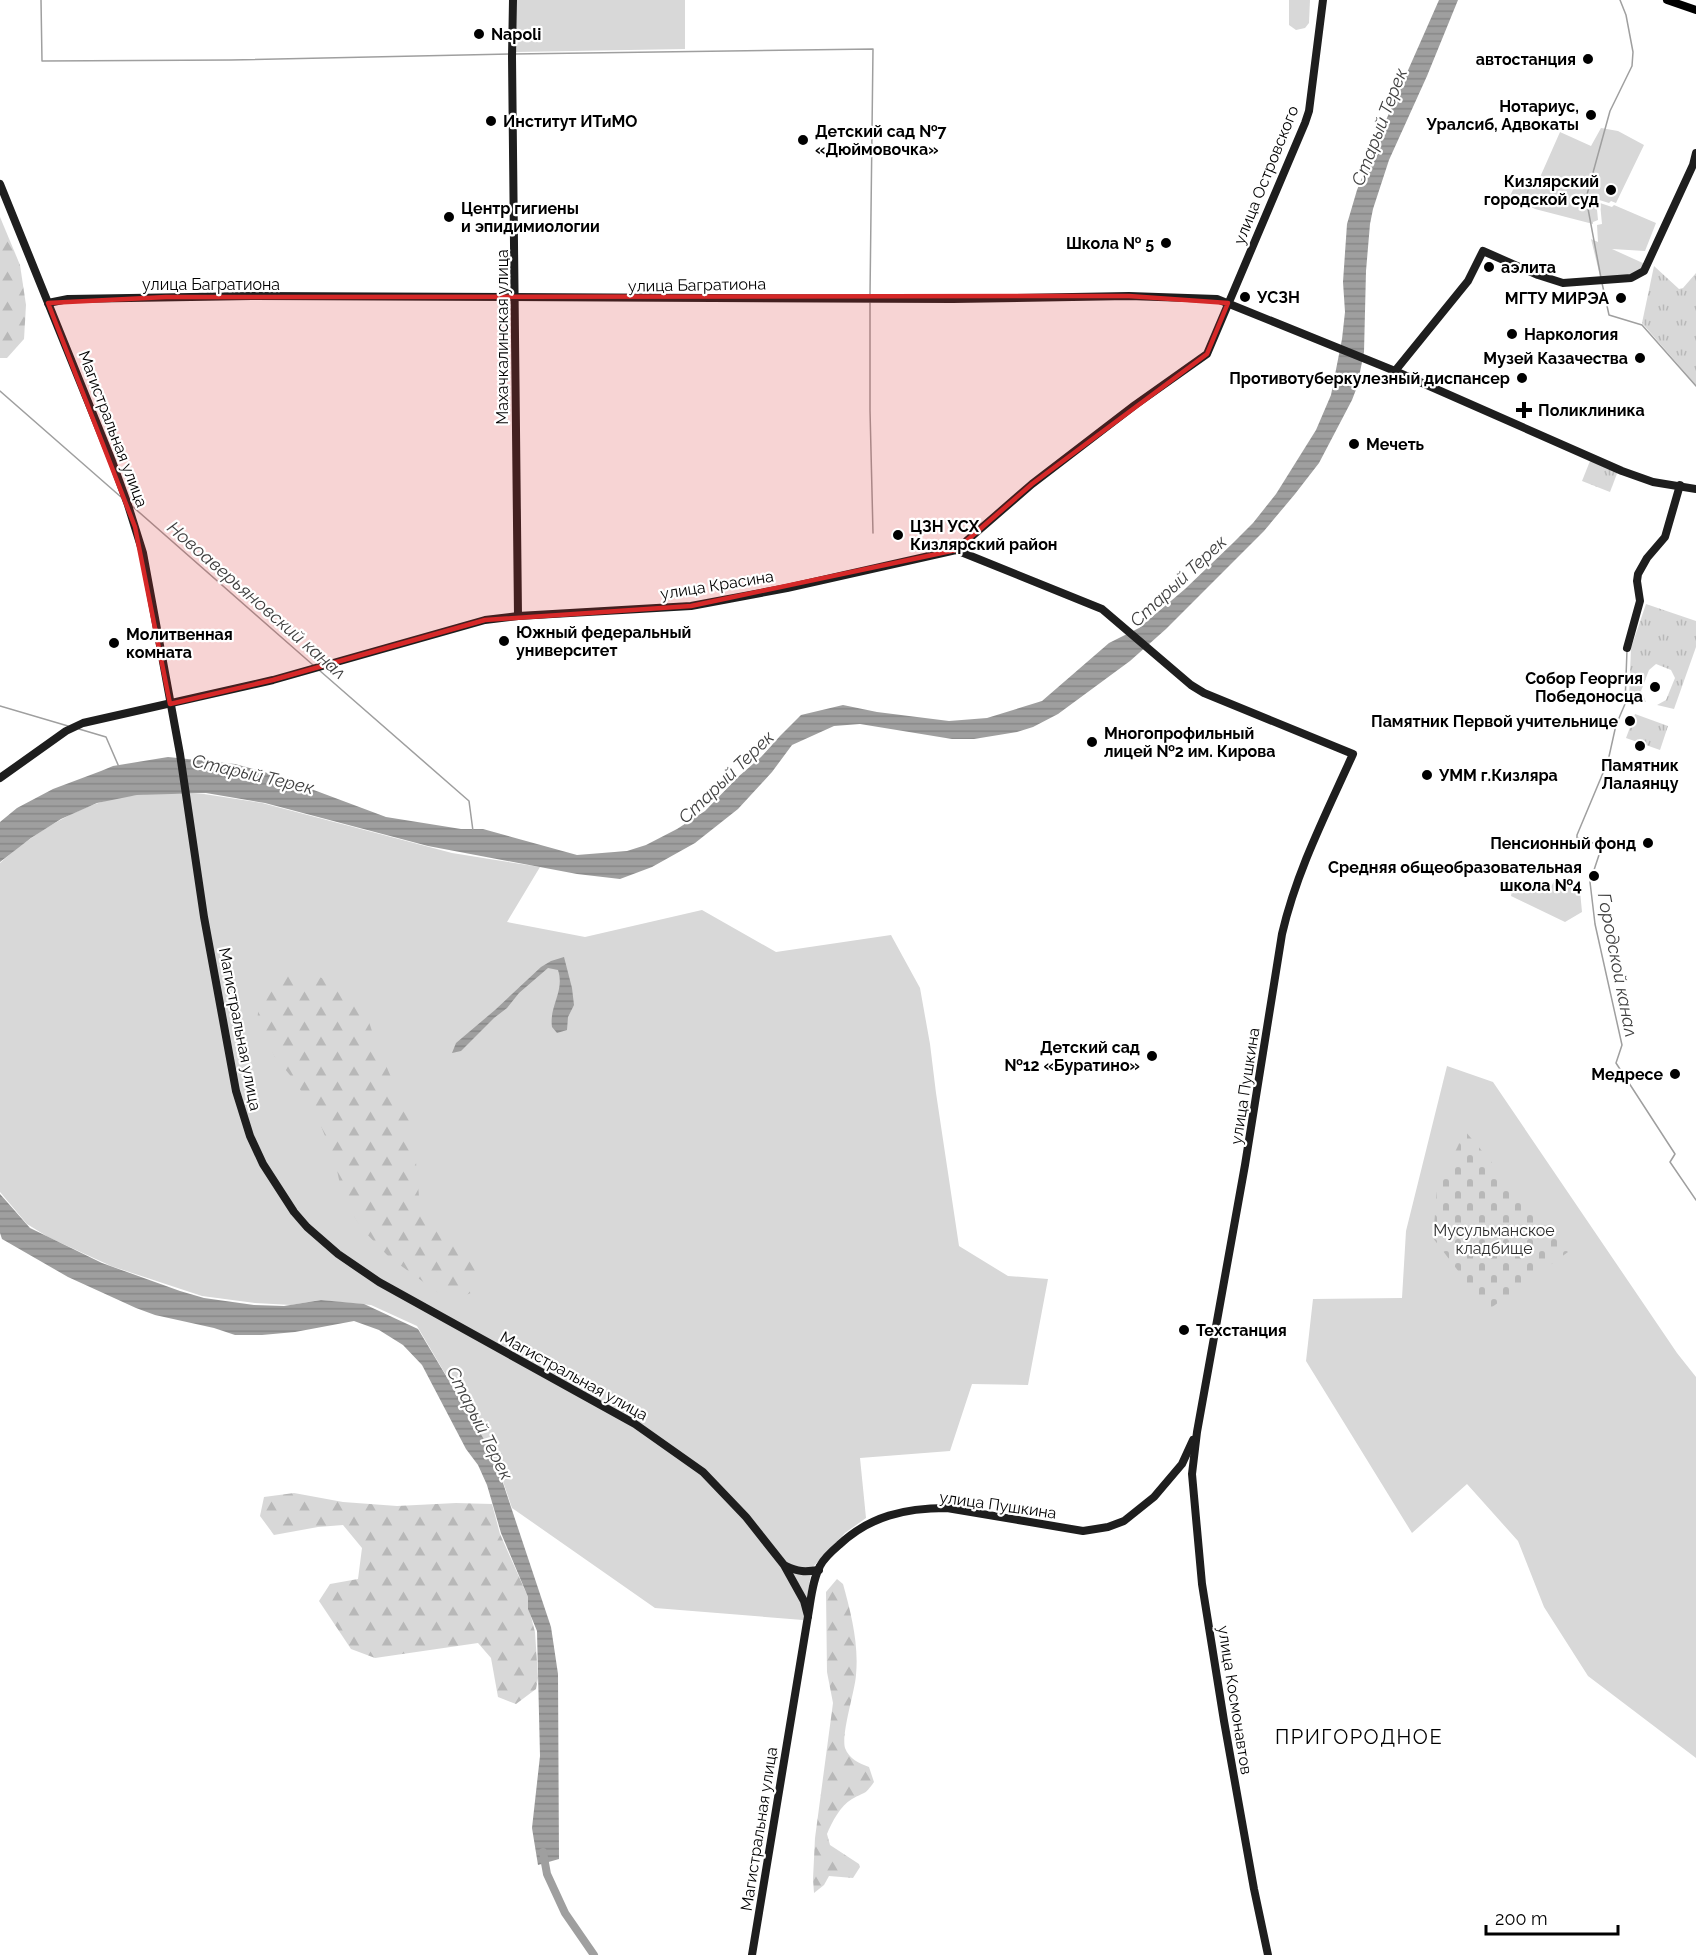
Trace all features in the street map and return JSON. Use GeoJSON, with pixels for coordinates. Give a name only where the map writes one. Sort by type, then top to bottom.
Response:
{"type":"FeatureCollection","features":[{"type":"Feature","properties":{"kind":"main road"},"geometry":{"type":"LineString","coordinates":[[1667,0],[1696,10]]}},
{"type":"Feature","properties":{"kind":"street","name":"Махачкалинская улица"},"geometry":{"type":"LineString","coordinates":[[513,0],[518,616]]}},
{"type":"Feature","properties":{"kind":"street","name":"улица Островского"},"geometry":{"type":"LineString","coordinates":[[1207,354],[1307,117],[1323,0]]}},
{"type":"Feature","properties":{"kind":"street"},"geometry":{"type":"LineString","coordinates":[[1696,153],[1692,167],[1644,271],[1631,278],[1563,283],[1538,275],[1483,250],[1468,281],[1395,371],[1622,471],[1653,482],[1696,489]]}},
{"type":"Feature","properties":{"kind":"street","name":"Магистральная улица"},"geometry":{"type":"LineString","coordinates":[[0,184],[112,461],[135,527],[142,553],[180,754],[206,928],[242,1114],[264,1164],[294,1212],[322,1241],[379,1282],[635,1424],[703,1472],[726,1494],[784,1565],[804,1601],[807,1616],[752,1955]]}},
{"type":"Feature","properties":{"kind":"street","name":"улица Багратиона"},"geometry":{"type":"LineString","coordinates":[[48,303],[68,299],[166,297],[426,296],[953,299],[1129,296],[1217,299],[1395,371]]}},
{"type":"Feature","properties":{"kind":"street","name":"улица Красина"},"geometry":{"type":"LineString","coordinates":[[0,778],[66,731],[82,723],[273,680],[485,620],[691,606],[787,588],[956,550],[1032,484],[1207,354]]}},
{"type":"Feature","properties":{"kind":"street"},"geometry":{"type":"LineString","coordinates":[[1627,648],[1640,602],[1636,581],[1638,574],[1647,558],[1665,537],[1680,485]]}},
{"type":"Feature","properties":{"kind":"street","name":"улица Пушкина"},"geometry":{"type":"LineString","coordinates":[[956,550],[1102,609],[1191,685],[1204,693],[1353,754],[1303,863],[1286,917],[1245,1165],[1197,1432],[1192,1474]]}},
{"type":"Feature","properties":{"kind":"street","name":"улица Пушкина"},"geometry":{"type":"LineString","coordinates":[[807,1616],[819,1570],[828,1555],[849,1535],[867,1523],[906,1512],[947,1508],[1083,1531],[1108,1527],[1124,1521],[1154,1497],[1182,1464],[1197,1432]]}},
{"type":"Feature","properties":{"kind":"street","name":"улица Космонавтов"},"geometry":{"type":"LineString","coordinates":[[1192,1474],[1199,1560],[1213,1658],[1268,1955]]}},
{"type":"Feature","properties":{"kind":"street"},"geometry":{"type":"LineString","coordinates":[[784,1565],[795,1571],[819,1570]]}},
{"type":"Feature","properties":{"kind":"highlighted area"},"geometry":{"type":"Polygon","coordinates":[[[1129,296],[1228,303],[1207,354],[1032,484],[956,550],[691,606],[485,620],[273,680],[170,704],[135,527],[48,303],[166,297],[1129,296]]]}},
{"type":"Feature","properties":{"kind":"green space"},"geometry":{"type":"Polygon","coordinates":[[[517,0],[685,0],[685,49],[516,52],[517,0]]]}},
{"type":"Feature","properties":{"kind":"green space"},"geometry":{"type":"Polygon","coordinates":[[[1289,0],[1310,0],[1309,23],[1305,28],[1296,30],[1289,25],[1289,0]]]}},
{"type":"Feature","properties":{"kind":"green space"},"geometry":{"type":"Polygon","coordinates":[[[1601,128],[1618,131],[1644,145],[1616,203],[1596,199],[1598,220],[1593,224],[1535,209],[1510,196],[1519,177],[1537,184],[1560,132],[1591,146],[1601,128]]]}},
{"type":"Feature","properties":{"kind":"green space"},"geometry":{"type":"Polygon","coordinates":[[[1600,203],[1612,207],[1614,205],[1656,223],[1645,251],[1612,249],[1645,264],[1632,276],[1601,280],[1591,239],[1598,242],[1597,225],[1602,224],[1600,203]]]}},
{"type":"Feature","properties":{"kind":"green space"},"geometry":{"type":"Polygon","coordinates":[[[0,217],[20,265],[26,305],[24,339],[7,358],[0,358],[0,217]]]}},
{"type":"Feature","properties":{"kind":"green space"},"geometry":{"type":"Polygon","coordinates":[[[1654,266],[1679,289],[1683,288],[1696,273],[1696,385],[1642,323],[1654,266]]]}},
{"type":"Feature","properties":{"kind":"green space"},"geometry":{"type":"Polygon","coordinates":[[[1590,461],[1618,471],[1610,492],[1582,481],[1590,461]]]}},
{"type":"Feature","properties":{"kind":"green space"},"geometry":{"type":"Polygon","coordinates":[[[1646,604],[1696,621],[1696,647],[1674,709],[1657,705],[1666,700],[1675,678],[1671,670],[1656,664],[1649,670],[1641,691],[1646,702],[1629,698],[1631,648],[1646,604]]]}},
{"type":"Feature","properties":{"kind":"green space"},"geometry":{"type":"Polygon","coordinates":[[[1635,714],[1668,726],[1660,750],[1626,738],[1635,714]]]}},
{"type":"Feature","properties":{"kind":"green space"},"geometry":{"type":"Polygon","coordinates":[[[154,793],[204,794],[262,803],[452,853],[540,867],[507,922],[585,937],[702,910],[776,952],[891,935],[920,988],[959,1246],[1008,1276],[1048,1279],[1028,1385],[972,1384],[950,1451],[860,1458],[866,1518],[845,1533],[812,1568],[803,1620],[655,1608],[512,1508],[495,1458],[417,1326],[371,1305],[320,1300],[291,1305],[202,1296],[111,1266],[48,1237],[27,1224],[0,1192],[0,863],[37,834],[79,811],[114,799],[154,793]]]}},
{"type":"Feature","properties":{"kind":"green space"},"geometry":{"type":"Polygon","coordinates":[[[1556,878],[1580,891],[1582,912],[1565,922],[1511,896],[1514,880],[1548,892],[1556,878]]]}},
{"type":"Feature","properties":{"kind":"green space"},"geometry":{"type":"Polygon","coordinates":[[[275,972],[306,972],[343,986],[364,1007],[375,1040],[413,1128],[420,1208],[440,1235],[466,1247],[483,1270],[473,1292],[451,1302],[389,1257],[362,1229],[343,1198],[335,1161],[317,1116],[294,1080],[275,1057],[257,1021],[261,989],[275,972]]]}},
{"type":"Feature","properties":{"kind":"green space"},"geometry":{"type":"Polygon","coordinates":[[[1447,1066],[1493,1082],[1677,1353],[1696,1377],[1696,1758],[1588,1676],[1544,1607],[1518,1541],[1467,1484],[1412,1533],[1306,1361],[1313,1299],[1402,1298],[1406,1231],[1447,1066]]]}},
{"type":"Feature","properties":{"kind":"green space","name":"Мусульманское кладбище"},"geometry":{"type":"Polygon","coordinates":[[[1465,1131],[1568,1252],[1488,1310],[1433,1238],[1437,1190],[1465,1131]]]}},
{"type":"Feature","properties":{"kind":"green space"},"geometry":{"type":"Polygon","coordinates":[[[294,1493],[343,1502],[397,1506],[492,1504],[500,1534],[528,1597],[535,1632],[538,1678],[536,1689],[516,1704],[498,1697],[491,1658],[478,1643],[375,1658],[351,1649],[319,1601],[330,1584],[358,1579],[362,1548],[343,1525],[274,1535],[260,1516],[264,1497],[294,1493]]]}},
{"type":"Feature","properties":{"kind":"green space"},"geometry":{"type":"Polygon","coordinates":[[[837,1579],[843,1584],[846,1595],[854,1629],[857,1663],[845,1733],[845,1748],[852,1758],[869,1767],[874,1782],[866,1791],[852,1799],[840,1810],[827,1834],[830,1845],[859,1864],[860,1867],[853,1878],[829,1876],[824,1885],[814,1893],[815,1838],[833,1703],[827,1672],[826,1592],[837,1579]]]}},
{"type":"Feature","properties":{"kind":"water"},"geometry":{"type":"Polygon","coordinates":[[[1439,0],[1458,0],[1389,160],[1373,209],[1366,271],[1364,352],[1357,387],[1319,463],[1264,531],[1166,629],[1130,661],[1058,714],[1033,727],[1017,732],[974,739],[952,739],[860,724],[834,726],[792,745],[772,772],[738,809],[695,843],[652,867],[620,879],[577,874],[428,846],[265,803],[206,793],[137,795],[97,803],[61,819],[0,862],[0,822],[17,808],[53,789],[113,766],[168,757],[235,764],[271,774],[386,817],[461,829],[483,829],[577,855],[627,851],[646,845],[705,811],[801,715],[843,705],[877,712],[949,721],[987,718],[1042,701],[1109,643],[1139,628],[1185,589],[1233,543],[1253,523],[1276,494],[1316,430],[1331,395],[1342,339],[1345,312],[1343,282],[1347,224],[1357,190],[1379,136],[1439,0]]]}},
{"type":"Feature","properties":{"kind":"water"},"geometry":{"type":"Polygon","coordinates":[[[564,957],[574,1005],[568,1017],[567,1030],[557,1033],[552,1027],[560,978],[558,970],[548,968],[519,993],[507,1008],[461,1051],[452,1053],[456,1043],[541,967],[564,957]]]}},
{"type":"Feature","properties":{"kind":"water"},"geometry":{"type":"Polygon","coordinates":[[[0,1194],[30,1228],[102,1263],[180,1291],[204,1298],[254,1305],[284,1306],[321,1300],[364,1304],[418,1329],[494,1456],[551,1627],[558,1674],[559,1859],[538,1865],[532,1828],[540,1756],[537,1631],[528,1609],[528,1597],[501,1533],[487,1485],[478,1465],[466,1449],[422,1365],[403,1345],[379,1330],[354,1321],[295,1332],[235,1335],[136,1308],[68,1277],[2,1239],[0,1194]]]}},
{"type":"Feature","properties":{"kind":"waterway"},"geometry":{"type":"LineString","coordinates":[[41,0],[42,61],[231,60],[510,54]]}},
{"type":"Feature","properties":{"kind":"waterway"},"geometry":{"type":"LineString","coordinates":[[1601,278],[1586,198],[1610,111],[1632,66],[1633,52],[1626,15],[1620,0]]}},
{"type":"Feature","properties":{"kind":"waterway"},"geometry":{"type":"LineString","coordinates":[[514,54],[873,49],[870,295]]}},
{"type":"Feature","properties":{"kind":"waterway"},"geometry":{"type":"LineString","coordinates":[[1602,283],[1609,315],[1642,325],[1696,386]]}},
{"type":"Feature","properties":{"kind":"waterway"},"geometry":{"type":"LineString","coordinates":[[870,303],[873,533]]}},
{"type":"Feature","properties":{"kind":"waterway","name":"Новоаверьяновский канал"},"geometry":{"type":"LineString","coordinates":[[0,391],[121,497]]}},
{"type":"Feature","properties":{"kind":"waterway","name":"Новоаверьяновский канал"},"geometry":{"type":"LineString","coordinates":[[132,506],[313,665]]}},
{"type":"Feature","properties":{"kind":"waterway"},"geometry":{"type":"LineString","coordinates":[[1602,846],[1577,838],[1577,835],[1608,761],[1616,725],[1625,704],[1627,650]]}},
{"type":"Feature","properties":{"kind":"waterway","name":"Новоаверьяновский канал"},"geometry":{"type":"LineString","coordinates":[[319,670],[469,801],[473,831]]}},
{"type":"Feature","properties":{"kind":"waterway"},"geometry":{"type":"LineString","coordinates":[[0,706],[68,726]]}},
{"type":"Feature","properties":{"kind":"waterway"},"geometry":{"type":"LineString","coordinates":[[79,729],[106,737],[119,767]]}},
{"type":"Feature","properties":{"kind":"waterway","name":"Городской канал"},"geometry":{"type":"LineString","coordinates":[[1600,852],[1590,882],[1595,924],[1622,1045],[1616,1063],[1675,1154],[1670,1162],[1696,1200]]}},
{"type":"Feature","properties":{"kind":"waterway","name":"Старый Терек"},"geometry":{"type":"LineString","coordinates":[[543,1852],[547,1874],[565,1913],[594,1955]]}},
{"type":"Feature","properties":{"kind":"place","name":"Napoli"},"geometry":{"type":"Point","coordinates":[479,34]}},
{"type":"Feature","properties":{"kind":"place","name":"автостанция"},"geometry":{"type":"Point","coordinates":[1588,59]}},
{"type":"Feature","properties":{"kind":"place","name":"Нотариус, Уралсиб, Адвокаты"},"geometry":{"type":"Point","coordinates":[1591,115]}},
{"type":"Feature","properties":{"kind":"place","name":"Институт ИТиМО"},"geometry":{"type":"Point","coordinates":[491,121]}},
{"type":"Feature","properties":{"kind":"place","name":"Детский сад №7 «Дюймовочка»"},"geometry":{"type":"Point","coordinates":[803,140]}},
{"type":"Feature","properties":{"kind":"place","name":"Кизлярский городской суд"},"geometry":{"type":"Point","coordinates":[1611,190]}},
{"type":"Feature","properties":{"kind":"place","name":"Центр гигиены и эпидимиологии"},"geometry":{"type":"Point","coordinates":[449,217]}},
{"type":"Feature","properties":{"kind":"place","name":"Школа № 5"},"geometry":{"type":"Point","coordinates":[1166,243]}},
{"type":"Feature","properties":{"kind":"place","name":"аэлита"},"geometry":{"type":"Point","coordinates":[1489,267]}},
{"type":"Feature","properties":{"kind":"place","name":"УСЗН"},"geometry":{"type":"Point","coordinates":[1245,297]}},
{"type":"Feature","properties":{"kind":"place","name":"МГТУ МИРЭА"},"geometry":{"type":"Point","coordinates":[1621,298]}},
{"type":"Feature","properties":{"kind":"place","name":"Наркология"},"geometry":{"type":"Point","coordinates":[1512,334]}},
{"type":"Feature","properties":{"kind":"place","name":"Музей Казачества"},"geometry":{"type":"Point","coordinates":[1640,358]}},
{"type":"Feature","properties":{"kind":"place","name":"Противотуберкулезный диспансер"},"geometry":{"type":"Point","coordinates":[1522,378]}},
{"type":"Feature","properties":{"kind":"place","name":"Поликлиника"},"geometry":{"type":"Point","coordinates":[1524,410]}},
{"type":"Feature","properties":{"kind":"place","name":"Мечеть"},"geometry":{"type":"Point","coordinates":[1354,444]}},
{"type":"Feature","properties":{"kind":"place","name":"ЦЗН УСХ Кизлярский район"},"geometry":{"type":"Point","coordinates":[898,535]}},
{"type":"Feature","properties":{"kind":"place","name":"Южный федеральный университет"},"geometry":{"type":"Point","coordinates":[504,641]}},
{"type":"Feature","properties":{"kind":"place","name":"Молитвенная комната"},"geometry":{"type":"Point","coordinates":[114,643]}},
{"type":"Feature","properties":{"kind":"place","name":"Собор Георгия Победоносца"},"geometry":{"type":"Point","coordinates":[1655,687]}},
{"type":"Feature","properties":{"kind":"place","name":"Памятник Первой учительнице"},"geometry":{"type":"Point","coordinates":[1630,721]}},
{"type":"Feature","properties":{"kind":"place","name":"Многопрофильный лицей №2 им. Кирова"},"geometry":{"type":"Point","coordinates":[1092,742]}},
{"type":"Feature","properties":{"kind":"place","name":"Памятник Лалаянцу"},"geometry":{"type":"Point","coordinates":[1640,746]}},
{"type":"Feature","properties":{"kind":"place","name":"УММ г.Кизляра"},"geometry":{"type":"Point","coordinates":[1427,775]}},
{"type":"Feature","properties":{"kind":"place","name":"Пенсионный фонд"},"geometry":{"type":"Point","coordinates":[1648,843]}},
{"type":"Feature","properties":{"kind":"place","name":"Средняя общеобразовательная школа №4"},"geometry":{"type":"Point","coordinates":[1594,876]}},
{"type":"Feature","properties":{"kind":"place","name":"Детский сад №12 «Буратино»"},"geometry":{"type":"Point","coordinates":[1152,1056]}},
{"type":"Feature","properties":{"kind":"place","name":"Медресе"},"geometry":{"type":"Point","coordinates":[1675,1074]}},
{"type":"Feature","properties":{"kind":"place","name":"Техстанция"},"geometry":{"type":"Point","coordinates":[1184,1330]}},
{"type":"Feature","properties":{"kind":"district","name":"ПРИГОРОДНОЕ"},"geometry":{"type":"Point","coordinates":[1359,1737]}}]}
